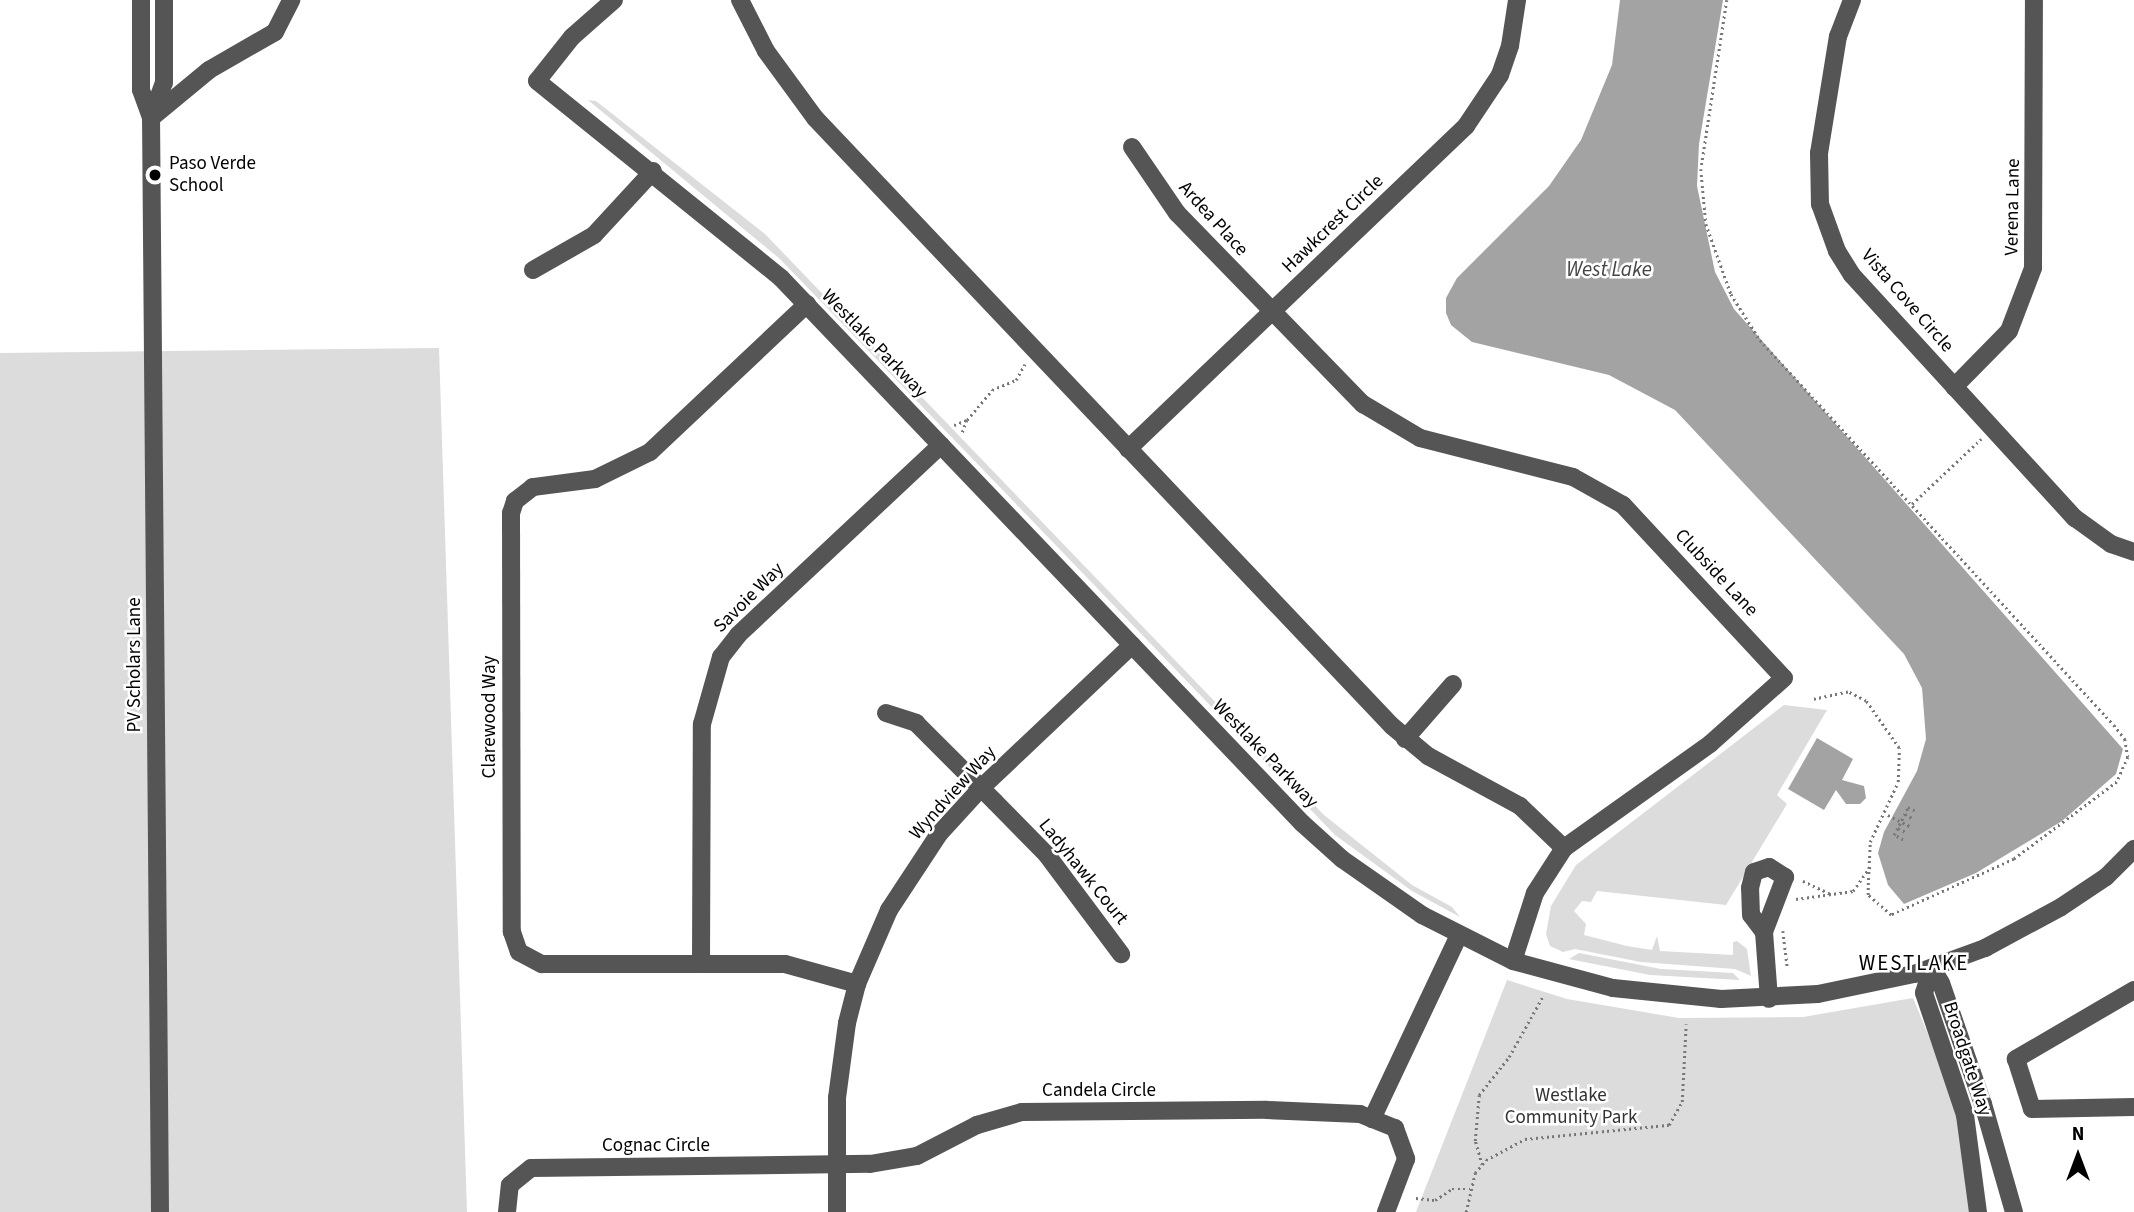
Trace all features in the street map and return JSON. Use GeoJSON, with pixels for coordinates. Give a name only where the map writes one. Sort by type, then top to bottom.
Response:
{"type":"FeatureCollection","features":[{"type":"Feature","properties":{"kind":"street"},"geometry":{"type":"LineString","coordinates":[[141,0],[141,90],[151,118]]}},
{"type":"Feature","properties":{"kind":"street"},"geometry":{"type":"LineString","coordinates":[[151,118],[164,83],[164,0]]}},
{"type":"Feature","properties":{"kind":"street"},"geometry":{"type":"LineString","coordinates":[[151,118],[209,70],[275,32],[291,0]]}},
{"type":"Feature","properties":{"kind":"street","name":"Westlake Parkway"},"geometry":{"type":"LineString","coordinates":[[614,0],[572,37],[537,81],[741,241],[807,304],[1332,850],[1377,885],[1460,935],[1513,961],[1614,988],[1667,996],[1769,999],[1861,987],[1931,968],[1985,948],[2061,907],[2106,877],[2134,849]]}},
{"type":"Feature","properties":{"kind":"street"},"geometry":{"type":"LineString","coordinates":[[740,0],[766,51],[815,118],[1405,739],[1520,806],[1564,848]]}},
{"type":"Feature","properties":{"kind":"street","name":"Hawkcrest Circle"},"geometry":{"type":"LineString","coordinates":[[1128,449],[1466,126],[1500,75],[1510,46],[1517,0]]}},
{"type":"Feature","properties":{"kind":"street","name":"Vista Cove Circle"},"geometry":{"type":"LineString","coordinates":[[1852,0],[1838,36],[1819,153],[1820,204],[1832,240],[1852,275],[2075,518],[2111,544],[2134,552]]}},
{"type":"Feature","properties":{"kind":"street","name":"Verena Lane"},"geometry":{"type":"LineString","coordinates":[[1954,387],[2008,331],[2033,268],[2034,0]]}},
{"type":"Feature","properties":{"kind":"street","name":"PV Scholars Lane"},"geometry":{"type":"LineString","coordinates":[[151,118],[160,1212]]}},
{"type":"Feature","properties":{"kind":"street","name":"Ardea Place"},"geometry":{"type":"LineString","coordinates":[[1132,147],[1177,213],[1271,312]]}},
{"type":"Feature","properties":{"kind":"street"},"geometry":{"type":"LineString","coordinates":[[533,270],[594,235],[653,171]]}},
{"type":"Feature","properties":{"kind":"street","name":"Clarewood Way"},"geometry":{"type":"LineString","coordinates":[[807,304],[649,452],[595,480],[533,487],[515,501],[511,513],[514,942],[528,960],[542,964],[785,964],[857,984]]}},
{"type":"Feature","properties":{"kind":"street","name":"Clubside Lane"},"geometry":{"type":"LineString","coordinates":[[1271,312],[1338,382],[1391,423],[1451,449],[1573,477],[1623,505],[1784,678],[1710,744],[1564,848],[1535,893],[1513,961]]}},
{"type":"Feature","properties":{"kind":"street","name":"Savoie Way"},"geometry":{"type":"LineString","coordinates":[[701,963],[702,724],[711,678],[721,657],[738,635],[941,445]]}},
{"type":"Feature","properties":{"kind":"street","name":"Wyndview Way"},"geometry":{"type":"LineString","coordinates":[[837,1212],[837,1098],[857,984],[889,910],[915,867],[981,788],[1132,645]]}},
{"type":"Feature","properties":{"kind":"street"},"geometry":{"type":"LineString","coordinates":[[1405,739],[1453,684]]}},
{"type":"Feature","properties":{"kind":"street","name":"Ladyhawk Court"},"geometry":{"type":"LineString","coordinates":[[886,713],[916,723],[1048,855],[1121,954]]}},
{"type":"Feature","properties":{"kind":"street"},"geometry":{"type":"LineString","coordinates":[[1764,932],[1769,999]]}},
{"type":"Feature","properties":{"kind":"street"},"geometry":{"type":"LineString","coordinates":[[1372,1119],[1460,935]]}},
{"type":"Feature","properties":{"kind":"street","name":"Broadgate Way"},"geometry":{"type":"LineString","coordinates":[[1931,968],[1924,993],[1965,1115],[1978,1212]]}},
{"type":"Feature","properties":{"kind":"street","name":"Broadgate Way"},"geometry":{"type":"LineString","coordinates":[[1931,968],[1941,983],[1983,1104],[2014,1212]]}},
{"type":"Feature","properties":{"kind":"street"},"geometry":{"type":"LineString","coordinates":[[2134,990],[2016,1059],[2032,1109],[2134,1107]]}},
{"type":"Feature","properties":{"kind":"street","name":"Candela Circle"},"geometry":{"type":"LineString","coordinates":[[835,1166],[916,1156],[977,1125],[1022,1112],[1273,1110],[1360,1114],[1395,1128],[1406,1159],[1386,1212]]}},
{"type":"Feature","properties":{"kind":"street","name":"Cognac Circle"},"geometry":{"type":"LineString","coordinates":[[508,1212],[510,1185],[531,1168],[835,1166]]}},
{"type":"Feature","properties":{"kind":"path"},"geometry":{"type":"LineString","coordinates":[[1727,0],[1701,169],[1702,198],[1718,265],[1760,340],[2114,725],[2125,739],[2128,757],[2117,782],[2014,859],[1891,915],[1868,895],[1870,842],[1898,782],[1899,748],[1866,701],[1848,692],[1814,699]]}},
{"type":"Feature","properties":{"kind":"path"},"geometry":{"type":"LineString","coordinates":[[962,434],[967,420],[992,390],[1016,380],[1027,361]]}},
{"type":"Feature","properties":{"kind":"path"},"geometry":{"type":"LineString","coordinates":[[954,425],[967,420]]}},
{"type":"Feature","properties":{"kind":"path"},"geometry":{"type":"LineString","coordinates":[[1912,504],[1982,438]]}},
{"type":"Feature","properties":{"kind":"path"},"geometry":{"type":"LineString","coordinates":[[1903,839],[1894,835],[1908,807],[1917,812]]}},
{"type":"Feature","properties":{"kind":"path"},"geometry":{"type":"LineString","coordinates":[[1905,814],[1914,819]]}},
{"type":"Feature","properties":{"kind":"path"},"geometry":{"type":"LineString","coordinates":[[1888,815],[1910,826]]}},
{"type":"Feature","properties":{"kind":"path"},"geometry":{"type":"LineString","coordinates":[[1898,828],[1906,832]]}},
{"type":"Feature","properties":{"kind":"path"},"geometry":{"type":"LineString","coordinates":[[1831,894],[1804,879],[1792,900],[1811,899],[1831,894],[1859,887],[1871,865]]}},
{"type":"Feature","properties":{"kind":"path"},"geometry":{"type":"LineString","coordinates":[[1783,929],[1788,970]]}},
{"type":"Feature","properties":{"kind":"path"},"geometry":{"type":"LineString","coordinates":[[1482,1165],[1475,1141],[1479,1095],[1509,1057],[1543,996]]}},
{"type":"Feature","properties":{"kind":"path"},"geometry":{"type":"LineString","coordinates":[[1466,1212],[1470,1189],[1482,1165],[1525,1139],[1669,1125],[1682,1102],[1686,1024]]}},
{"type":"Feature","properties":{"kind":"path"},"geometry":{"type":"LineString","coordinates":[[1416,1198],[1436,1200],[1452,1189],[1470,1189]]}},
{"type":"Feature","properties":{"kind":"green space"},"geometry":{"type":"Polygon","coordinates":[[[588,100],[596,101],[765,234],[1324,815],[1412,885],[1452,907],[1460,917],[1412,891],[1335,835],[780,259],[588,100]]]}},
{"type":"Feature","properties":{"kind":"green space"},"geometry":{"type":"Polygon","coordinates":[[[439,348],[467,1212],[0,1212],[0,353],[439,348]]]}},
{"type":"Feature","properties":{"kind":"green space"},"geometry":{"type":"Polygon","coordinates":[[[1784,705],[1827,710],[1777,795],[1787,804],[1726,905],[1597,891],[1591,902],[1582,901],[1574,911],[1586,924],[1584,935],[1627,946],[1652,950],[1657,936],[1660,951],[1733,955],[1733,942],[1737,941],[1747,949],[1751,976],[1735,969],[1641,962],[1575,949],[1563,952],[1550,946],[1546,934],[1551,906],[1576,865],[1784,705]]]}},
{"type":"Feature","properties":{"kind":"green space"},"geometry":{"type":"Polygon","coordinates":[[[1579,953],[1661,969],[1733,973],[1740,980],[1650,975],[1569,959],[1579,953]]]}},
{"type":"Feature","properties":{"kind":"green space","name":"Westlake Community Park"},"geometry":{"type":"Polygon","coordinates":[[[1507,980],[1567,999],[1679,1018],[1803,1017],[1913,998],[1953,1095],[1974,1212],[1416,1212],[1507,980]]]}},
{"type":"Feature","properties":{"kind":"water","name":"West Lake"},"geometry":{"type":"Polygon","coordinates":[[[1620,0],[1723,0],[1699,144],[1697,186],[1715,272],[1734,309],[2123,749],[2116,774],[2062,821],[1976,873],[1904,904],[1888,885],[1878,853],[1884,832],[1917,771],[1926,739],[1922,688],[1904,654],[1675,410],[1609,375],[1472,342],[1451,325],[1446,313],[1446,298],[1457,278],[1549,186],[1581,140],[1612,65],[1620,0]]]}},
{"type":"Feature","properties":{"kind":"water"},"geometry":{"type":"Polygon","coordinates":[[[1817,738],[1853,759],[1842,780],[1864,786],[1866,798],[1860,804],[1846,804],[1836,790],[1824,810],[1788,789],[1817,738]]]}},
{"type":"Feature","properties":{"kind":"place","name":"Paso Verde School"},"geometry":{"type":"Point","coordinates":[155,175]}},
{"type":"Feature","properties":{"kind":"district","name":"WESTLAKE"},"geometry":{"type":"Point","coordinates":[1914,963]}}]}
